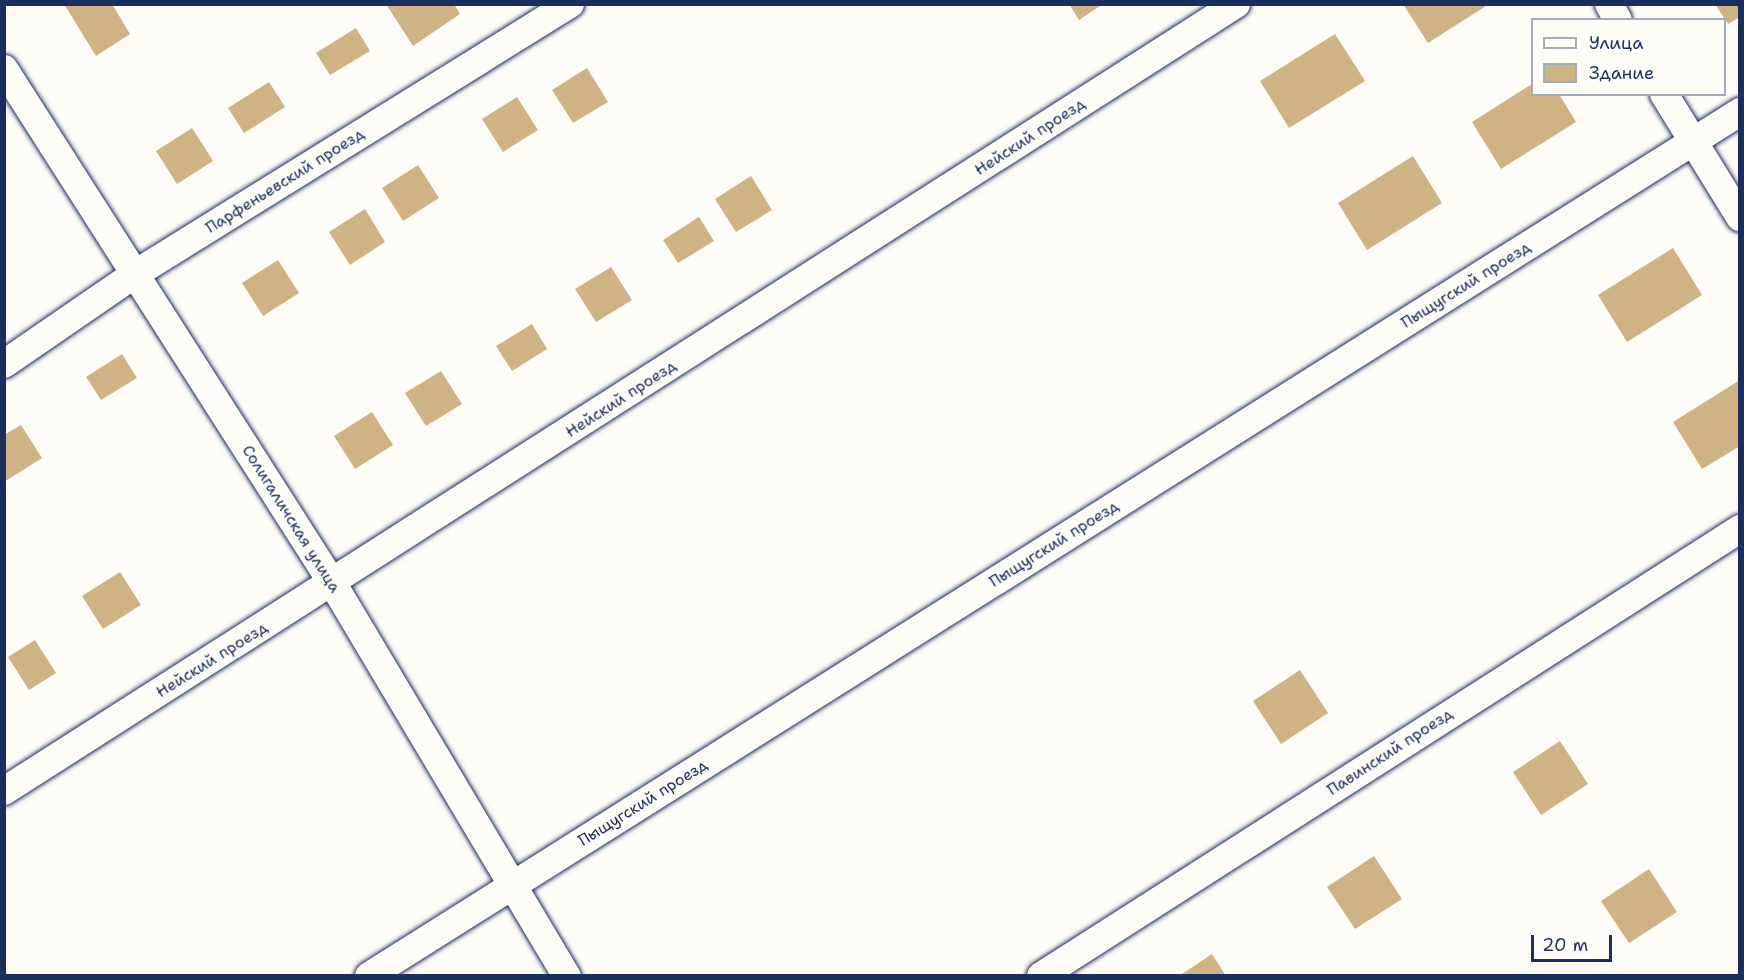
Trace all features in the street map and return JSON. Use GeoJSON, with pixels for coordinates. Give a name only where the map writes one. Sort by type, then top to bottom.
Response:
{"type":"FeatureCollection","features":[{"type":"Feature","properties":{"kind":"street","name":"Парфеньевский проезд"},"geometry":{"type":"LineString","coordinates":[[4,364],[135,274],[570,4]]}},
{"type":"Feature","properties":{"kind":"street","name":"Нейский проезд"},"geometry":{"type":"LineString","coordinates":[[4,791],[333,584],[1236,4]]}},
{"type":"Feature","properties":{"kind":"street"},"geometry":{"type":"LineString","coordinates":[[1609,4],[1617,18]]}},
{"type":"Feature","properties":{"kind":"street","name":"Солигаличская улица"},"geometry":{"type":"LineString","coordinates":[[4,69],[333,584],[567,975]]}},
{"type":"Feature","properties":{"kind":"street"},"geometry":{"type":"LineString","coordinates":[[1665,96],[1740,217]]}},
{"type":"Feature","properties":{"kind":"street","name":"Пыщугский проезд"},"geometry":{"type":"LineString","coordinates":[[369,975],[1740,112]]}},
{"type":"Feature","properties":{"kind":"street","name":"Павинский проезд"},"geometry":{"type":"LineString","coordinates":[[1041,975],[1740,529]]}},
{"type":"Feature","properties":{"kind":"building"},"geometry":{"type":"Polygon","coordinates":[[[64,4],[112,4],[130,34],[96,56],[64,4]]]}},
{"type":"Feature","properties":{"kind":"building"},"geometry":{"type":"Polygon","coordinates":[[[386,4],[454,4],[460,14],[413,46],[386,4]]]}},
{"type":"Feature","properties":{"kind":"building"},"geometry":{"type":"Polygon","coordinates":[[[1069,4],[1103,4],[1079,20],[1069,4]]]}},
{"type":"Feature","properties":{"kind":"building"},"geometry":{"type":"Polygon","coordinates":[[[1403,4],[1489,4],[1428,43],[1403,4]]]}},
{"type":"Feature","properties":{"kind":"building"},"geometry":{"type":"Polygon","coordinates":[[[1715,4],[1740,4],[1740,17],[1728,24],[1715,4]]]}},
{"type":"Feature","properties":{"kind":"building"},"geometry":{"type":"Polygon","coordinates":[[[356,28],[370,51],[330,75],[316,53],[356,28]]]}},
{"type":"Feature","properties":{"kind":"building"},"geometry":{"type":"Polygon","coordinates":[[[1335,34],[1365,81],[1289,128],[1260,81],[1335,34]]]}},
{"type":"Feature","properties":{"kind":"building"},"geometry":{"type":"Polygon","coordinates":[[[587,68],[608,102],[573,123],[552,90],[587,68]]]}},
{"type":"Feature","properties":{"kind":"building"},"geometry":{"type":"Polygon","coordinates":[[[269,82],[285,107],[244,133],[228,108],[269,82]]]}},
{"type":"Feature","properties":{"kind":"building"},"geometry":{"type":"Polygon","coordinates":[[[1531,85],[1531,96],[1560,96],[1576,122],[1501,169],[1472,122],[1531,85]]]}},
{"type":"Feature","properties":{"kind":"building"},"geometry":{"type":"Polygon","coordinates":[[[517,97],[538,130],[503,152],[482,119],[517,97]]]}},
{"type":"Feature","properties":{"kind":"building"},"geometry":{"type":"Polygon","coordinates":[[[192,128],[213,161],[177,184],[156,151],[192,128]]]}},
{"type":"Feature","properties":{"kind":"building"},"geometry":{"type":"Polygon","coordinates":[[[1413,156],[1442,203],[1367,250],[1338,203],[1413,156]]]}},
{"type":"Feature","properties":{"kind":"building"},"geometry":{"type":"Polygon","coordinates":[[[418,165],[439,198],[403,221],[382,188],[418,165]]]}},
{"type":"Feature","properties":{"kind":"building"},"geometry":{"type":"Polygon","coordinates":[[[751,176],[772,210],[736,232],[715,199],[751,176]]]}},
{"type":"Feature","properties":{"kind":"building"},"geometry":{"type":"Polygon","coordinates":[[[365,209],[385,242],[350,265],[329,232],[365,209]]]}},
{"type":"Feature","properties":{"kind":"building"},"geometry":{"type":"Polygon","coordinates":[[[699,217],[714,241],[678,263],[663,240],[699,217]]]}},
{"type":"Feature","properties":{"kind":"building"},"geometry":{"type":"Polygon","coordinates":[[[1673,248],[1702,295],[1627,342],[1598,295],[1673,248]]]}},
{"type":"Feature","properties":{"kind":"building"},"geometry":{"type":"Polygon","coordinates":[[[278,260],[299,293],[263,316],[242,283],[278,260]]]}},
{"type":"Feature","properties":{"kind":"building"},"geometry":{"type":"Polygon","coordinates":[[[611,267],[632,300],[596,322],[575,289],[611,267]]]}},
{"type":"Feature","properties":{"kind":"building"},"geometry":{"type":"Polygon","coordinates":[[[532,324],[547,349],[512,371],[496,346],[532,324]]]}},
{"type":"Feature","properties":{"kind":"building"},"geometry":{"type":"Polygon","coordinates":[[[122,354],[137,378],[101,400],[86,377],[122,354]]]}},
{"type":"Feature","properties":{"kind":"building"},"geometry":{"type":"Polygon","coordinates":[[[441,371],[462,404],[426,426],[405,393],[441,371]]]}},
{"type":"Feature","properties":{"kind":"building"},"geometry":{"type":"Polygon","coordinates":[[[1740,380],[1740,446],[1702,469],[1673,422],[1740,380]]]}},
{"type":"Feature","properties":{"kind":"building"},"geometry":{"type":"Polygon","coordinates":[[[372,412],[393,445],[355,469],[334,436],[372,412]]]}},
{"type":"Feature","properties":{"kind":"building"},"geometry":{"type":"Polygon","coordinates":[[[21,425],[42,458],[4,482],[4,435],[21,425]]]}},
{"type":"Feature","properties":{"kind":"building"},"geometry":{"type":"Polygon","coordinates":[[[120,572],[141,605],[103,629],[82,596],[120,572]]]}},
{"type":"Feature","properties":{"kind":"building"},"geometry":{"type":"Polygon","coordinates":[[[35,640],[56,673],[29,690],[8,657],[35,640]]]}},
{"type":"Feature","properties":{"kind":"building"},"geometry":{"type":"Polygon","coordinates":[[[1300,670],[1328,713],[1281,744],[1253,701],[1300,670]]]}},
{"type":"Feature","properties":{"kind":"building"},"geometry":{"type":"Polygon","coordinates":[[[1560,741],[1588,784],[1541,815],[1513,772],[1560,741]]]}},
{"type":"Feature","properties":{"kind":"building"},"geometry":{"type":"Polygon","coordinates":[[[1374,856],[1402,899],[1355,929],[1327,887],[1374,856]]]}},
{"type":"Feature","properties":{"kind":"building"},"geometry":{"type":"Polygon","coordinates":[[[1649,869],[1677,912],[1629,943],[1601,901],[1649,869]]]}},
{"type":"Feature","properties":{"kind":"building"},"geometry":{"type":"Polygon","coordinates":[[[1212,954],[1226,976],[1179,976],[1212,954]]]}}]}
